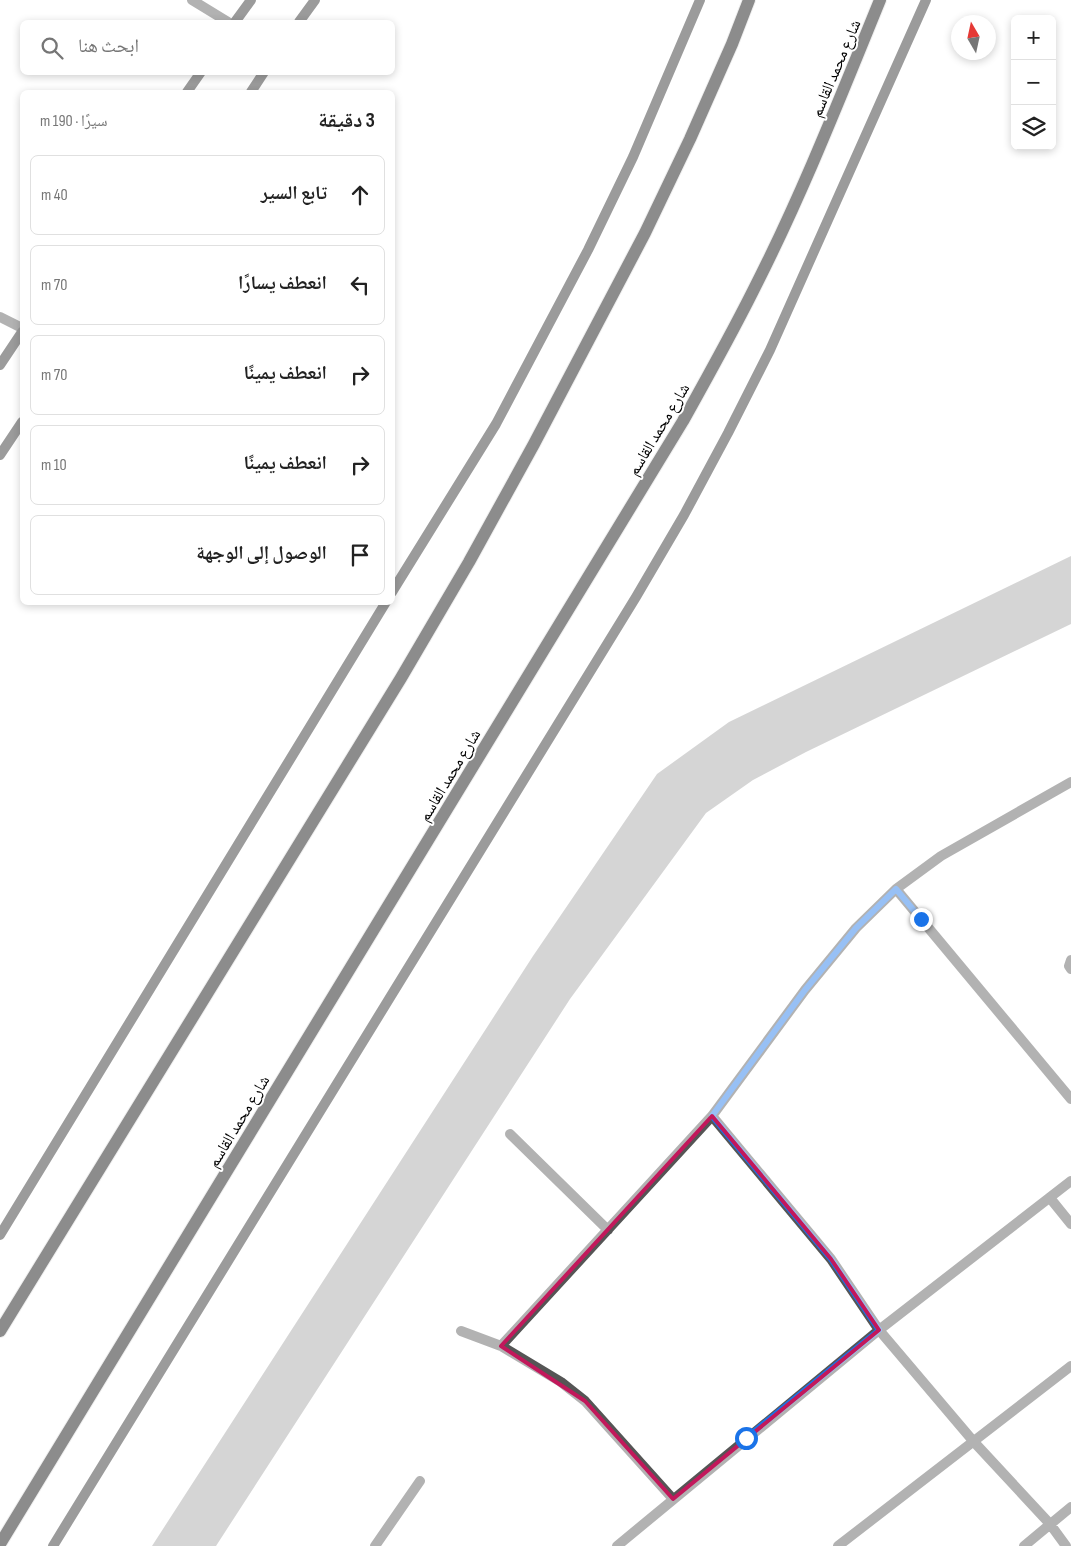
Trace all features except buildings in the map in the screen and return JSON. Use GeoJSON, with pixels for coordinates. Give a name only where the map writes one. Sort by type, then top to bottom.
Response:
{"type":"FeatureCollection","features":[{"type":"Feature","properties":{"kind":"main road"},"geometry":{"type":"LineString","coordinates":[[236,20],[251,0]]}},
{"type":"Feature","properties":{"kind":"main road"},"geometry":{"type":"LineString","coordinates":[[300,20],[315,0]]}},
{"type":"Feature","properties":{"kind":"main road"},"geometry":{"type":"LineString","coordinates":[[395,587],[496,424],[579,267],[633,157],[700,0]]}},
{"type":"Feature","properties":{"kind":"main road"},"geometry":{"type":"LineString","coordinates":[[0,1331],[401,678],[469,562],[534,444],[645,233],[690,139],[732,44],[749,0]]}},
{"type":"Feature","properties":{"kind":"main road","name":"شارع محمد القاسم"},"geometry":{"type":"LineString","coordinates":[[0,1544],[683,421],[720,356],[754,290],[817,151],[880,0]]}},
{"type":"Feature","properties":{"kind":"main road"},"geometry":{"type":"LineString","coordinates":[[53,1546],[636,597],[684,514],[770,350],[926,0]]}},
{"type":"Feature","properties":{"kind":"main road"},"geometry":{"type":"LineString","coordinates":[[188,90],[199,75]]}},
{"type":"Feature","properties":{"kind":"main road"},"geometry":{"type":"LineString","coordinates":[[252,90],[262,75]]}},
{"type":"Feature","properties":{"kind":"main road"},"geometry":{"type":"LineString","coordinates":[[0,365],[20,335]]}},
{"type":"Feature","properties":{"kind":"main road"},"geometry":{"type":"LineString","coordinates":[[0,455],[20,425]]}},
{"type":"Feature","properties":{"kind":"main road"},"geometry":{"type":"LineString","coordinates":[[0,1235],[384,605]]}},
{"type":"Feature","properties":{"kind":"street"},"geometry":{"type":"LineString","coordinates":[[192,0],[225,20]]}},
{"type":"Feature","properties":{"kind":"street"},"geometry":{"type":"LineString","coordinates":[[0,317],[20,327]]}},
{"type":"Feature","properties":{"kind":"street"},"geometry":{"type":"LineString","coordinates":[[501,1346],[712,1116],[805,990],[856,928],[896,889],[941,856],[1071,782]]}},
{"type":"Feature","properties":{"kind":"street"},"geometry":{"type":"LineString","coordinates":[[896,889],[1071,1099]]}},
{"type":"Feature","properties":{"kind":"street"},"geometry":{"type":"LineString","coordinates":[[1071,960],[1069,966],[1071,969]]}},
{"type":"Feature","properties":{"kind":"street"},"geometry":{"type":"LineString","coordinates":[[712,1116],[831,1259],[879,1330],[974,1442],[1050,1524],[1066,1546]]}},
{"type":"Feature","properties":{"kind":"street"},"geometry":{"type":"LineString","coordinates":[[510,1134],[608,1230]]}},
{"type":"Feature","properties":{"kind":"street"},"geometry":{"type":"LineString","coordinates":[[617,1546],[879,1330],[1071,1181]]}},
{"type":"Feature","properties":{"kind":"street"},"geometry":{"type":"LineString","coordinates":[[1050,1198],[1071,1224]]}},
{"type":"Feature","properties":{"kind":"street"},"geometry":{"type":"LineString","coordinates":[[461,1331],[501,1346],[561,1382],[585,1401],[673,1499]]}},
{"type":"Feature","properties":{"kind":"street"},"geometry":{"type":"LineString","coordinates":[[838,1546],[1071,1366]]}},
{"type":"Feature","properties":{"kind":"street"},"geometry":{"type":"LineString","coordinates":[[375,1546],[420,1481]]}},
{"type":"Feature","properties":{"kind":"street"},"geometry":{"type":"LineString","coordinates":[[1024,1546],[1071,1507]]}},
{"type":"Feature","properties":{"kind":"highlighted area"},"geometry":{"type":"Polygon","coordinates":[[[712,1116],[831,1259],[879,1330],[673,1499],[585,1401],[501,1346],[712,1116]]]}},
{"type":"Feature","properties":{"kind":"shaded area"},"geometry":{"type":"Polygon","coordinates":[[[1071,556],[1071,624],[806,752],[753,780],[706,813],[570,999],[216,1546],[152,1546],[533,956],[657,774],[729,722],[1071,556]]]}},
{"type":"Feature","properties":{"kind":"route"},"geometry":{"type":"LineString","coordinates":[[746,1438],[879,1330],[831,1259],[712,1116],[805,990],[856,928],[896,889],[921,919]]}}]}
